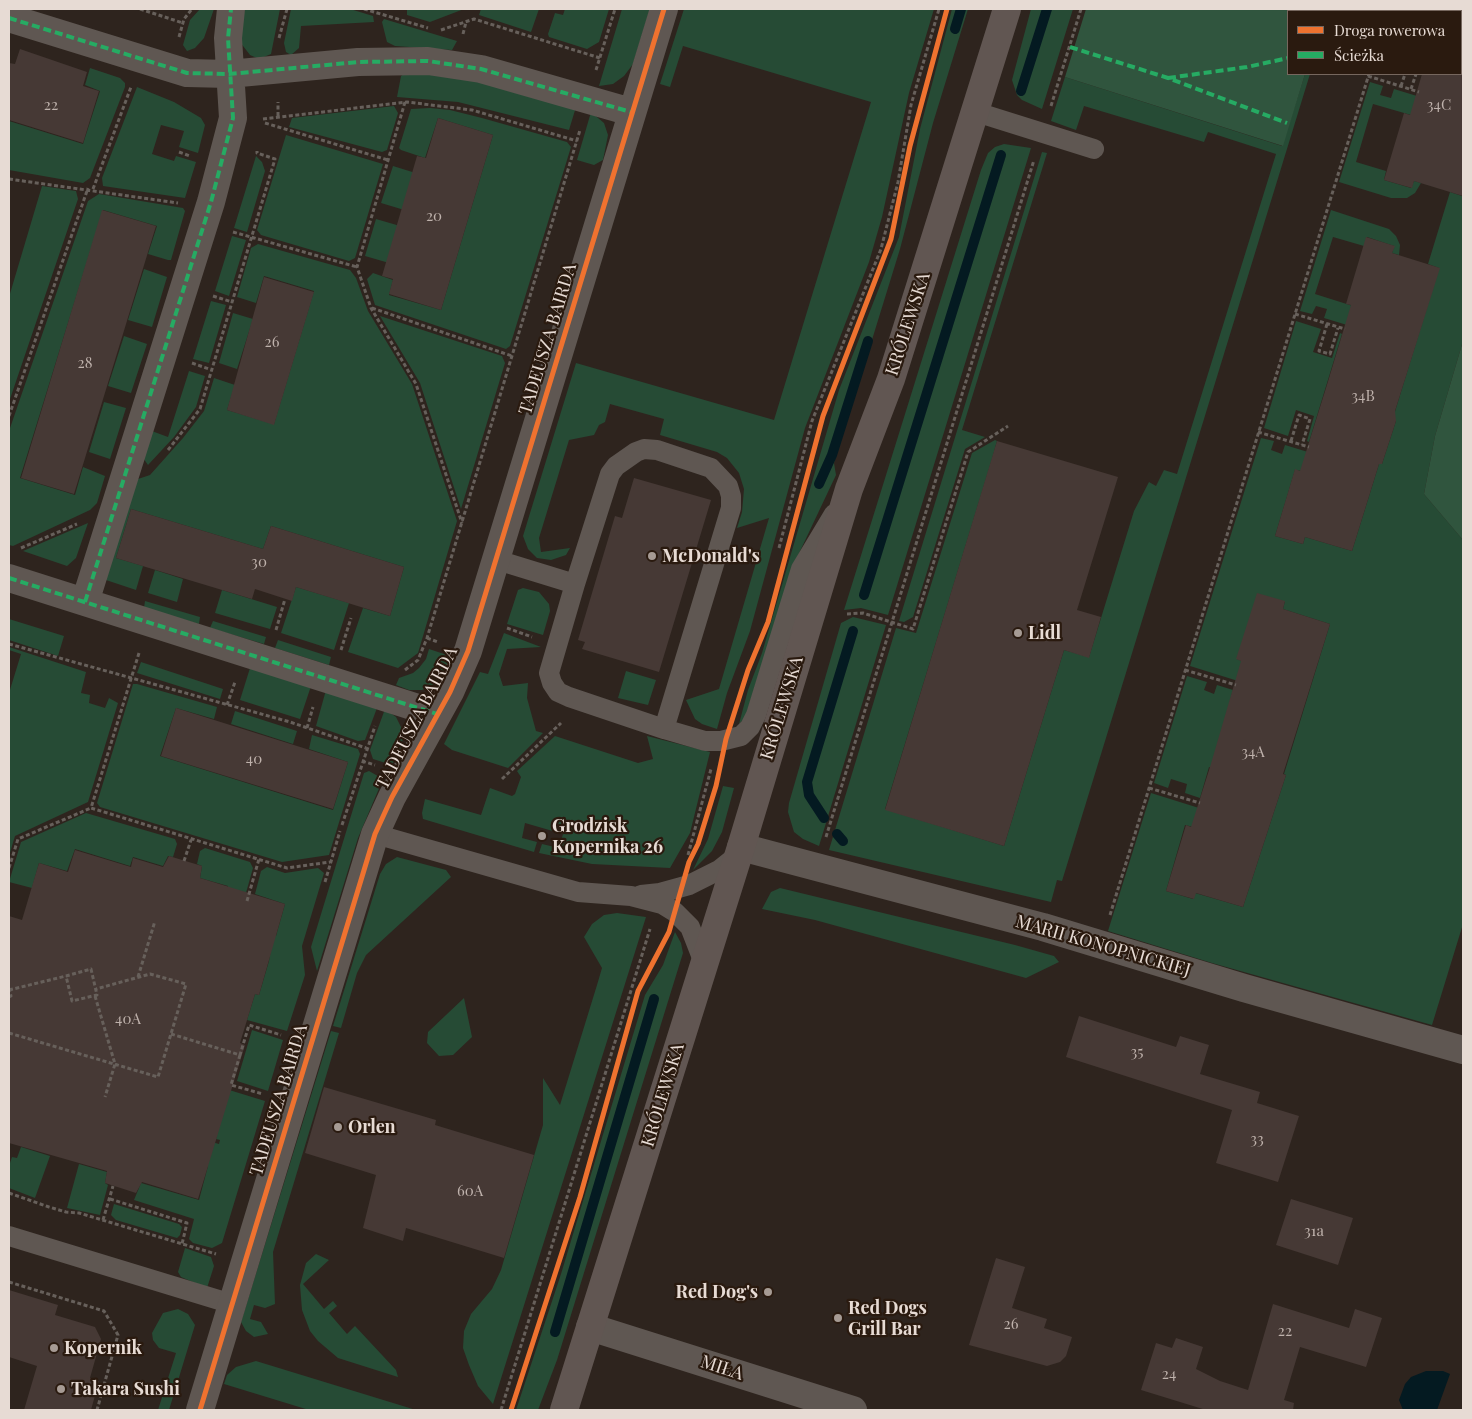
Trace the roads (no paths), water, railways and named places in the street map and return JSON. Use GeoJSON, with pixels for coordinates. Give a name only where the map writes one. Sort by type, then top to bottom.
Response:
{"type":"FeatureCollection","features":[{"type":"Feature","properties":{"kind":"main road","name":"KRÓLEWSKA"},"geometry":{"type":"LineString","coordinates":[[564,1410],[740,851],[849,488],[891,379],[1007,9]]}},
{"type":"Feature","properties":{"kind":"street"},"geometry":{"type":"LineString","coordinates":[[85,602],[210,202],[233,118],[229,74],[228,26],[231,9]]}},
{"type":"Feature","properties":{"kind":"street","name":"TADEUSZA BAIRDA"},"geometry":{"type":"LineString","coordinates":[[200,1410],[375,834],[392,797],[468,652],[631,112],[664,9]]}},
{"type":"Feature","properties":{"kind":"street"},"geometry":{"type":"LineString","coordinates":[[9,18],[187,73],[229,74],[358,62],[428,61],[481,68],[631,112]]}},
{"type":"Feature","properties":{"kind":"street"},"geometry":{"type":"LineString","coordinates":[[9,578],[437,714]]}},
{"type":"Feature","properties":{"kind":"street","name":"MARII KONOPNICKIEJ"},"geometry":{"type":"LineString","coordinates":[[740,851],[1043,926],[1244,988],[1463,1050]]}},
{"type":"Feature","properties":{"kind":"street","name":"MIŁA"},"geometry":{"type":"LineString","coordinates":[[590,1327],[853,1410]]}},
{"type":"Feature","properties":{"kind":"lane"},"geometry":{"type":"LineString","coordinates":[[976,112],[1094,149]]}},
{"type":"Feature","properties":{"kind":"lane"},"geometry":{"type":"LineString","coordinates":[[664,729],[731,508],[732,496],[728,486],[711,468],[657,450],[644,450],[624,459],[610,474],[549,673],[552,683],[558,692],[583,702],[664,729],[705,741],[721,741],[741,736],[750,727],[756,715],[801,569],[849,488]]}},
{"type":"Feature","properties":{"kind":"lane"},"geometry":{"type":"LineString","coordinates":[[497,560],[575,584]]}},
{"type":"Feature","properties":{"kind":"lane"},"geometry":{"type":"LineString","coordinates":[[375,834],[578,892],[631,896],[662,904],[675,912],[690,927],[704,963]]}},
{"type":"Feature","properties":{"kind":"lane"},"geometry":{"type":"LineString","coordinates":[[631,896],[660,893],[682,887],[719,870],[740,851]]}},
{"type":"Feature","properties":{"kind":"lane"},"geometry":{"type":"LineString","coordinates":[[9,1236],[232,1304]]}},
{"type":"Feature","properties":{"kind":"water"},"geometry":{"type":"Polygon","coordinates":[[[1426,1371],[1443,1371],[1450,1374],[1437,1410],[1403,1410],[1399,1400],[1405,1384],[1411,1377],[1426,1371]]]}},
{"type":"Feature","properties":{"kind":"waterway"},"geometry":{"type":"LineString","coordinates":[[955,29],[961,9]]}},
{"type":"Feature","properties":{"kind":"waterway"},"geometry":{"type":"LineString","coordinates":[[1021,91],[1047,9]]}},
{"type":"Feature","properties":{"kind":"waterway"},"geometry":{"type":"LineString","coordinates":[[864,595],[1001,155]]}},
{"type":"Feature","properties":{"kind":"waterway"},"geometry":{"type":"LineString","coordinates":[[819,484],[832,455],[868,341]]}},
{"type":"Feature","properties":{"kind":"waterway"},"geometry":{"type":"LineString","coordinates":[[824,818],[809,795],[807,782],[853,631]]}},
{"type":"Feature","properties":{"kind":"waterway"},"geometry":{"type":"LineString","coordinates":[[837,834],[843,841]]}},
{"type":"Feature","properties":{"kind":"waterway"},"geometry":{"type":"LineString","coordinates":[[555,1332],[654,999]]}},
{"type":"Feature","properties":{"kind":"place","name":"McDonald's"},"geometry":{"type":"Point","coordinates":[652,556]}},
{"type":"Feature","properties":{"kind":"place","name":"Lidl"},"geometry":{"type":"Point","coordinates":[1018,633]}},
{"type":"Feature","properties":{"kind":"place","name":"Grodzisk Kopernika 26"},"geometry":{"type":"Point","coordinates":[542,836]}},
{"type":"Feature","properties":{"kind":"place","name":"Orlen"},"geometry":{"type":"Point","coordinates":[338,1127]}},
{"type":"Feature","properties":{"kind":"place","name":"Red Dog's"},"geometry":{"type":"Point","coordinates":[768,1292]}},
{"type":"Feature","properties":{"kind":"place","name":"Red Dogs Grill Bar"},"geometry":{"type":"Point","coordinates":[838,1318]}},
{"type":"Feature","properties":{"kind":"place","name":"Kopernik"},"geometry":{"type":"Point","coordinates":[54,1348]}},
{"type":"Feature","properties":{"kind":"place","name":"Takara Sushi"},"geometry":{"type":"Point","coordinates":[61,1389]}}]}
